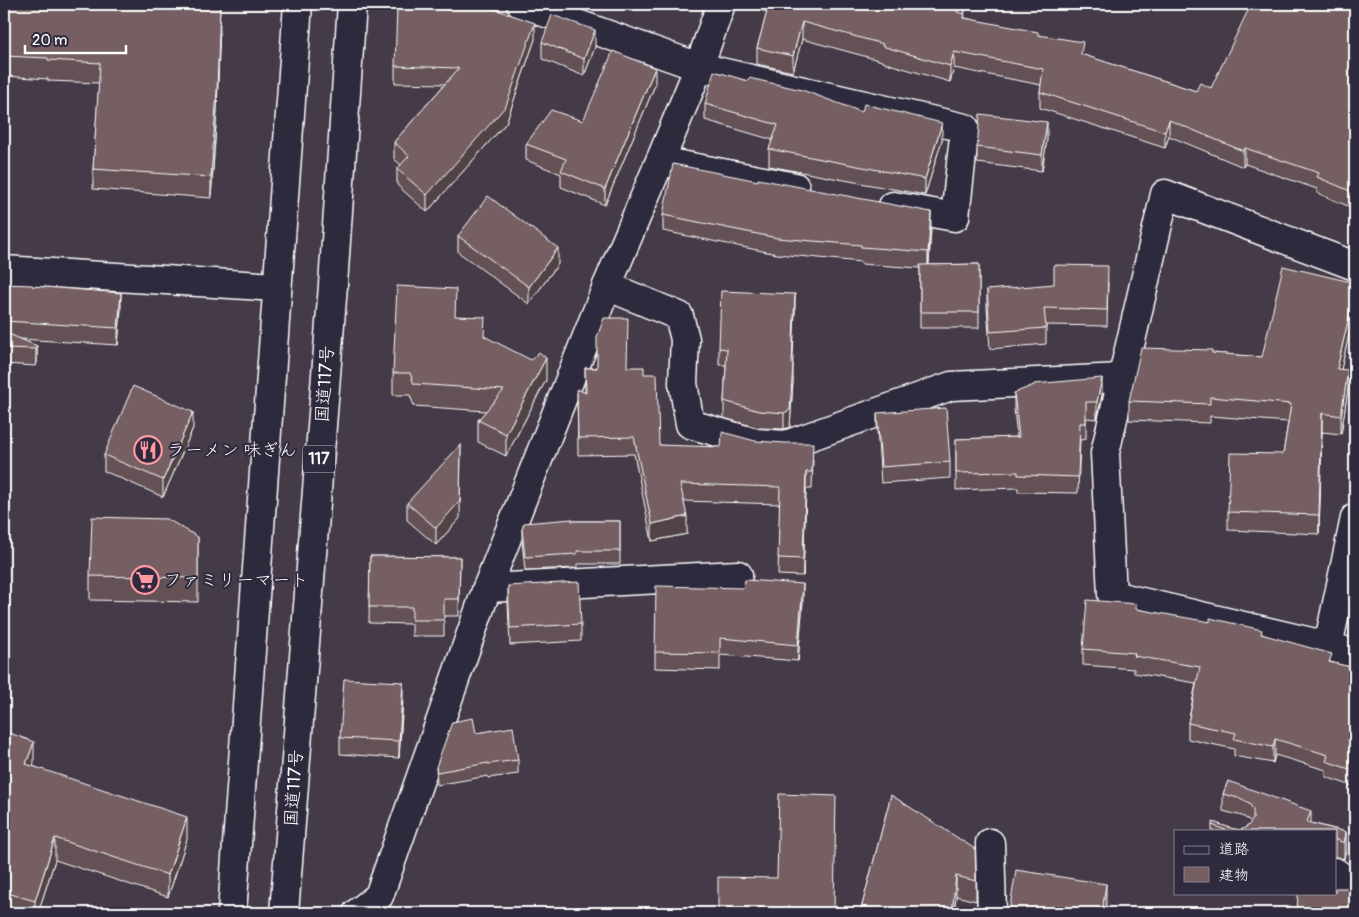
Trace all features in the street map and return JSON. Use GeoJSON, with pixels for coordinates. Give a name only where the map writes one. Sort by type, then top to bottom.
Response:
{"type":"FeatureCollection","features":[{"type":"Feature","properties":{"kind":"main road"},"geometry":{"type":"LineString","coordinates":[[232,913],[298,4]]}},
{"type":"Feature","properties":{"kind":"main road","name":"国道117号"},"geometry":{"type":"LineString","coordinates":[[284,913],[352,4]]}},
{"type":"Feature","properties":{"kind":"main road"},"geometry":{"type":"LineString","coordinates":[[521,4],[699,67],[964,128],[955,217],[866,200]]}},
{"type":"Feature","properties":{"kind":"main road"},"geometry":{"type":"LineString","coordinates":[[357,913],[379,896],[487,588],[607,286],[699,67],[721,4]]}},
{"type":"Feature","properties":{"kind":"main road"},"geometry":{"type":"LineString","coordinates":[[660,161],[817,191]]}},
{"type":"Feature","properties":{"kind":"main road"},"geometry":{"type":"LineString","coordinates":[[1355,266],[1165,194],[1105,453],[1112,595],[1355,654]]}},
{"type":"Feature","properties":{"kind":"main road"},"geometry":{"type":"LineString","coordinates":[[4,270],[277,288]]}},
{"type":"Feature","properties":{"kind":"main road"},"geometry":{"type":"LineString","coordinates":[[607,286],[679,316],[685,339],[683,383],[690,424],[756,443],[786,445],[950,386],[1123,378]]}},
{"type":"Feature","properties":{"kind":"main road"},"geometry":{"type":"LineString","coordinates":[[1328,646],[1355,518]]}},
{"type":"Feature","properties":{"kind":"main road"},"geometry":{"type":"LineString","coordinates":[[487,588],[738,575]]}},
{"type":"Feature","properties":{"kind":"main road"},"geometry":{"type":"LineString","coordinates":[[990,843],[992,913]]}},
{"type":"Feature","properties":{"kind":"main road"},"geometry":{"type":"LineString","coordinates":[[1336,873],[1355,888]]}},
{"type":"Feature","properties":{"kind":"building"},"geometry":{"type":"Polygon","coordinates":[[[4,4],[220,4],[217,91],[211,177],[93,169],[100,63],[4,56],[4,4]]]}},
{"type":"Feature","properties":{"kind":"building"},"geometry":{"type":"Polygon","coordinates":[[[475,4],[480,4],[535,23],[506,106],[427,195],[397,169],[409,156],[394,142],[459,68],[395,66],[397,5],[474,8],[475,4]]]}},
{"type":"Feature","properties":{"kind":"building"},"geometry":{"type":"Polygon","coordinates":[[[769,4],[961,4],[957,12],[965,14],[964,18],[1038,32],[1038,35],[1083,42],[1081,54],[1196,91],[1200,83],[1211,88],[1251,4],[1267,9],[1269,4],[1355,4],[1355,193],[1317,177],[1319,173],[1245,148],[1243,151],[1169,120],[1165,132],[1040,92],[1043,69],[954,52],[950,66],[882,46],[883,44],[802,22],[793,56],[757,48],[769,4]]]}},
{"type":"Feature","properties":{"kind":"building"},"geometry":{"type":"Polygon","coordinates":[[[552,15],[595,30],[584,59],[542,42],[552,15]]]}},
{"type":"Feature","properties":{"kind":"building"},"geometry":{"type":"Polygon","coordinates":[[[613,51],[655,68],[605,189],[561,171],[566,159],[526,144],[551,110],[583,121],[613,51]]]}},
{"type":"Feature","properties":{"kind":"building"},"geometry":{"type":"Polygon","coordinates":[[[714,71],[748,81],[749,78],[802,90],[862,112],[864,104],[942,123],[925,179],[769,149],[778,125],[705,104],[714,71]]]}},
{"type":"Feature","properties":{"kind":"building"},"geometry":{"type":"Polygon","coordinates":[[[980,114],[1047,122],[1042,155],[977,147],[980,114]]]}},
{"type":"Feature","properties":{"kind":"building"},"geometry":{"type":"Polygon","coordinates":[[[673,164],[931,212],[928,252],[777,238],[663,215],[673,164]]]}},
{"type":"Feature","properties":{"kind":"building"},"geometry":{"type":"Polygon","coordinates":[[[488,196],[558,248],[529,287],[458,236],[488,196]]]}},
{"type":"Feature","properties":{"kind":"building"},"geometry":{"type":"Polygon","coordinates":[[[979,264],[979,312],[920,312],[920,265],[979,264]]]}},
{"type":"Feature","properties":{"kind":"building"},"geometry":{"type":"Polygon","coordinates":[[[1054,265],[1108,266],[1107,310],[1044,308],[1046,328],[990,332],[987,290],[1054,284],[1054,265]]]}},
{"type":"Feature","properties":{"kind":"building"},"geometry":{"type":"Polygon","coordinates":[[[1283,266],[1355,283],[1337,369],[1348,370],[1341,416],[1322,413],[1319,515],[1228,512],[1230,453],[1283,454],[1291,404],[1210,397],[1210,404],[1129,401],[1141,348],[1212,350],[1212,353],[1262,357],[1283,266]]]}},
{"type":"Feature","properties":{"kind":"building"},"geometry":{"type":"Polygon","coordinates":[[[4,284],[121,293],[118,328],[4,321],[4,284]]]}},
{"type":"Feature","properties":{"kind":"building"},"geometry":{"type":"Polygon","coordinates":[[[397,286],[456,289],[455,316],[485,317],[484,336],[531,360],[539,352],[546,358],[506,434],[478,420],[504,390],[414,384],[410,373],[393,373],[397,286]]]}},
{"type":"Feature","properties":{"kind":"building"},"geometry":{"type":"Polygon","coordinates":[[[721,291],[795,294],[790,410],[784,413],[759,411],[724,401],[727,349],[719,348],[721,291]]]}},
{"type":"Feature","properties":{"kind":"building"},"geometry":{"type":"Polygon","coordinates":[[[604,318],[628,318],[627,367],[644,367],[644,374],[657,374],[659,445],[721,447],[722,432],[755,441],[813,443],[812,472],[806,472],[803,559],[778,558],[780,487],[680,484],[687,516],[652,524],[634,437],[578,438],[577,389],[586,393],[585,368],[597,368],[597,337],[604,318]]]}},
{"type":"Feature","properties":{"kind":"building"},"geometry":{"type":"Polygon","coordinates":[[[4,332],[37,346],[36,349],[4,348],[4,332]]]}},
{"type":"Feature","properties":{"kind":"building"},"geometry":{"type":"Polygon","coordinates":[[[1102,378],[1097,402],[1086,402],[1086,423],[1080,423],[1078,477],[1018,475],[1018,472],[956,473],[956,439],[1019,437],[1014,393],[1034,384],[1102,378]]]}},
{"type":"Feature","properties":{"kind":"building","name":"ラーメン 味ぎん"},"geometry":{"type":"Polygon","coordinates":[[[133,386],[193,412],[163,480],[104,455],[133,386]]]}},
{"type":"Feature","properties":{"kind":"building"},"geometry":{"type":"Polygon","coordinates":[[[946,408],[950,462],[881,467],[877,413],[946,408]]]}},
{"type":"Feature","properties":{"kind":"building"},"geometry":{"type":"Polygon","coordinates":[[[461,444],[460,501],[436,528],[407,503],[461,444]]]}},
{"type":"Feature","properties":{"kind":"building"},"geometry":{"type":"Polygon","coordinates":[[[92,517],[167,519],[198,537],[198,578],[90,576],[92,517]]]}},
{"type":"Feature","properties":{"kind":"building"},"geometry":{"type":"Polygon","coordinates":[[[572,519],[572,521],[620,521],[620,551],[577,551],[577,554],[525,557],[522,529],[524,523],[572,519]]]}},
{"type":"Feature","properties":{"kind":"building"},"geometry":{"type":"Polygon","coordinates":[[[370,556],[460,557],[459,599],[444,599],[444,620],[412,620],[412,607],[369,607],[370,556]]]}},
{"type":"Feature","properties":{"kind":"building"},"geometry":{"type":"Polygon","coordinates":[[[745,580],[803,584],[798,645],[720,638],[720,653],[655,652],[656,586],[744,588],[745,580]]]}},
{"type":"Feature","properties":{"kind":"building"},"geometry":{"type":"Polygon","coordinates":[[[579,582],[581,624],[510,628],[508,586],[579,582]]]}},
{"type":"Feature","properties":{"kind":"building"},"geometry":{"type":"Polygon","coordinates":[[[1087,600],[1136,604],[1136,609],[1210,622],[1210,618],[1262,630],[1261,634],[1332,654],[1329,662],[1355,668],[1355,771],[1326,761],[1328,755],[1275,739],[1273,747],[1234,739],[1236,733],[1188,723],[1200,667],[1134,656],[1135,653],[1083,649],[1087,600]]]}},
{"type":"Feature","properties":{"kind":"building"},"geometry":{"type":"Polygon","coordinates":[[[344,679],[403,682],[399,741],[340,738],[344,679]]]}},
{"type":"Feature","properties":{"kind":"building"},"geometry":{"type":"Polygon","coordinates":[[[473,718],[476,733],[513,727],[518,760],[437,772],[436,767],[452,722],[473,718]]]}},
{"type":"Feature","properties":{"kind":"building"},"geometry":{"type":"Polygon","coordinates":[[[4,731],[34,742],[26,764],[187,817],[168,875],[55,838],[35,901],[4,892],[4,731]]]}},
{"type":"Feature","properties":{"kind":"building"},"geometry":{"type":"Polygon","coordinates":[[[1228,781],[1311,811],[1307,822],[1346,832],[1344,843],[1336,840],[1336,830],[1241,830],[1248,826],[1253,819],[1253,810],[1249,803],[1242,799],[1223,794],[1228,781]]]}},
{"type":"Feature","properties":{"kind":"building"},"geometry":{"type":"Polygon","coordinates":[[[779,794],[836,796],[834,913],[718,913],[718,877],[777,878],[779,794]]]}},
{"type":"Feature","properties":{"kind":"building"},"geometry":{"type":"Polygon","coordinates":[[[891,795],[975,849],[976,881],[956,876],[952,913],[860,913],[891,795]]]}},
{"type":"Feature","properties":{"kind":"building"},"geometry":{"type":"Polygon","coordinates":[[[1213,822],[1241,830],[1225,830],[1212,825],[1213,822]]]}},
{"type":"Feature","properties":{"kind":"building"},"geometry":{"type":"Polygon","coordinates":[[[1016,870],[1106,884],[1102,913],[1009,913],[1016,870]]]}},
{"type":"Feature","properties":{"kind":"building"},"geometry":{"type":"Polygon","coordinates":[[[1336,888],[1353,888],[1353,913],[1297,913],[1298,894],[1336,894],[1336,888]]]}},
{"type":"Feature","properties":{"kind":"place","name":"ラーメン 味ぎん"},"geometry":{"type":"Point","coordinates":[148,450]}},
{"type":"Feature","properties":{"kind":"place","name":"ファミリーマート"},"geometry":{"type":"Point","coordinates":[145,580]}}]}
